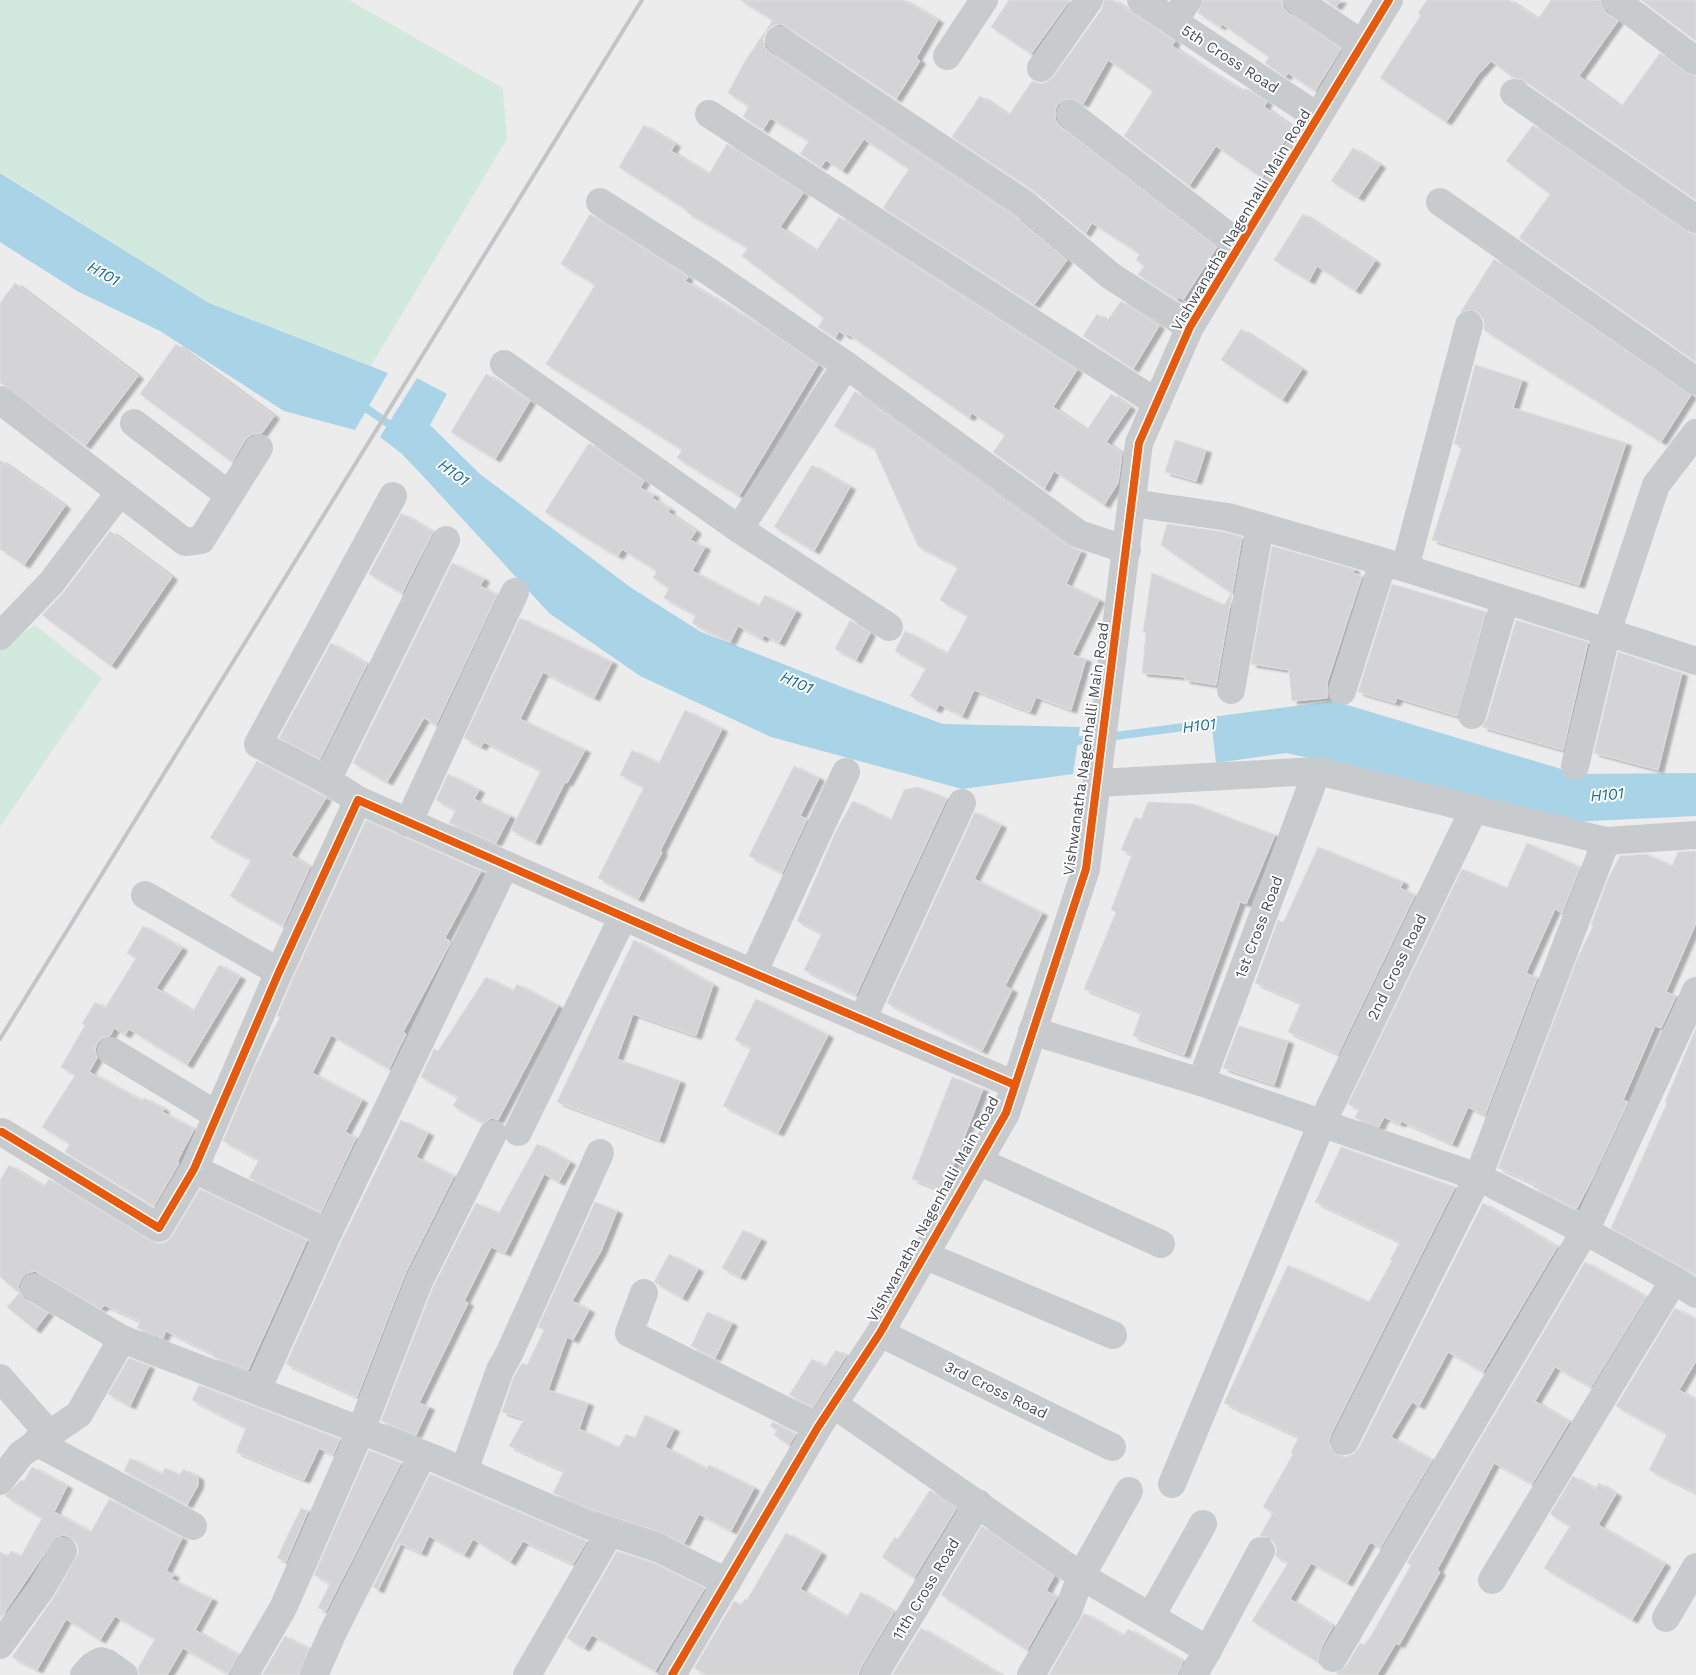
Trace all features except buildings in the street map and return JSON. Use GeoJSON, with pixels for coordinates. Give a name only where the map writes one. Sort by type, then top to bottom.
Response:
{"type":"FeatureCollection","features":[{"type":"Feature","properties":{"kind":"street"},"geometry":{"type":"LineString","coordinates":[[946,56],[984,0]]}},
{"type":"Feature","properties":{"kind":"street"},"geometry":{"type":"LineString","coordinates":[[1040,68],[1089,0]]}},
{"type":"Feature","properties":{"kind":"street","name":"5th Cross Road"},"geometry":{"type":"LineString","coordinates":[[1141,0],[1180,11],[1318,117]]}},
{"type":"Feature","properties":{"kind":"street"},"geometry":{"type":"LineString","coordinates":[[1296,0],[1362,44]]}},
{"type":"Feature","properties":{"kind":"street","name":"Vishwanatha Nagenhalli Main Road"},"geometry":{"type":"LineString","coordinates":[[672,1675],[818,1427],[880,1332],[1006,1113],[1086,869],[1112,675],[1139,443],[1190,326],[1389,0]]}},
{"type":"Feature","properties":{"kind":"street"},"geometry":{"type":"LineString","coordinates":[[1615,0],[1696,61]]}},
{"type":"Feature","properties":{"kind":"street"},"geometry":{"type":"LineString","coordinates":[[779,40],[1026,206],[1111,276],[1190,326]]}},
{"type":"Feature","properties":{"kind":"street"},"geometry":{"type":"LineString","coordinates":[[1514,93],[1696,219]]}},
{"type":"Feature","properties":{"kind":"street"},"geometry":{"type":"LineString","coordinates":[[709,114],[1157,403]]}},
{"type":"Feature","properties":{"kind":"street"},"geometry":{"type":"LineString","coordinates":[[1070,114],[1240,245]]}},
{"type":"Feature","properties":{"kind":"street"},"geometry":{"type":"LineString","coordinates":[[600,202],[708,271],[846,365],[1079,534],[1127,550]]}},
{"type":"Feature","properties":{"kind":"street"},"geometry":{"type":"LineString","coordinates":[[1440,202],[1696,381]]}},
{"type":"Feature","properties":{"kind":"street"},"geometry":{"type":"LineString","coordinates":[[1342,691],[1394,565],[1469,325]]}},
{"type":"Feature","properties":{"kind":"street"},"geometry":{"type":"LineString","coordinates":[[504,364],[739,529],[889,627]]}},
{"type":"Feature","properties":{"kind":"street"},"geometry":{"type":"LineString","coordinates":[[739,529],[846,365]]}},
{"type":"Feature","properties":{"kind":"street"},"geometry":{"type":"LineString","coordinates":[[0,400],[185,542],[201,540],[259,448]]}},
{"type":"Feature","properties":{"kind":"street"},"geometry":{"type":"LineString","coordinates":[[134,423],[230,495]]}},
{"type":"Feature","properties":{"kind":"street"},"geometry":{"type":"LineString","coordinates":[[1575,766],[1607,632],[1656,485],[1696,433]]}},
{"type":"Feature","properties":{"kind":"street"},"geometry":{"type":"LineString","coordinates":[[0,636],[51,583],[120,492]]}},
{"type":"Feature","properties":{"kind":"street"},"geometry":{"type":"LineString","coordinates":[[393,496],[258,744],[327,780],[358,800],[408,823],[1015,1085]]}},
{"type":"Feature","properties":{"kind":"street"},"geometry":{"type":"LineString","coordinates":[[1132,502],[1228,517],[1260,526],[1394,565],[1696,661]]}},
{"type":"Feature","properties":{"kind":"street"},"geometry":{"type":"LineString","coordinates":[[1231,690],[1260,526]]}},
{"type":"Feature","properties":{"kind":"street"},"geometry":{"type":"LineString","coordinates":[[327,780],[446,540]]}},
{"type":"Feature","properties":{"kind":"street"},"geometry":{"type":"LineString","coordinates":[[408,823],[515,592]]}},
{"type":"Feature","properties":{"kind":"street"},"geometry":{"type":"LineString","coordinates":[[1472,715],[1505,601]]}},
{"type":"Feature","properties":{"kind":"street"},"geometry":{"type":"LineString","coordinates":[[753,973],[846,772]]}},
{"type":"Feature","properties":{"kind":"street"},"geometry":{"type":"LineString","coordinates":[[1098,783],[1317,772],[1473,811],[1606,841],[1696,835]]}},
{"type":"Feature","properties":{"kind":"street","name":"1st Cross Road"},"geometry":{"type":"LineString","coordinates":[[1201,1082],[1317,772]]}},
{"type":"Feature","properties":{"kind":"street"},"geometry":{"type":"LineString","coordinates":[[2,1132],[159,1228],[194,1170],[279,972],[358,800]]}},
{"type":"Feature","properties":{"kind":"street"},"geometry":{"type":"LineString","coordinates":[[862,1020],[962,803]]}},
{"type":"Feature","properties":{"kind":"street","name":"2nd Cross Road"},"geometry":{"type":"LineString","coordinates":[[1172,1484],[1322,1123],[1473,811]]}},
{"type":"Feature","properties":{"kind":"street"},"geometry":{"type":"LineString","coordinates":[[1345,1441],[1478,1177],[1606,841]]}},
{"type":"Feature","properties":{"kind":"street"},"geometry":{"type":"LineString","coordinates":[[258,1390],[328,1233],[505,865]]}},
{"type":"Feature","properties":{"kind":"street"},"geometry":{"type":"LineString","coordinates":[[145,894],[279,972]]}},
{"type":"Feature","properties":{"kind":"street"},"geometry":{"type":"LineString","coordinates":[[244,1675],[283,1608],[361,1430],[419,1281],[506,1133],[623,916]]}},
{"type":"Feature","properties":{"kind":"street"},"geometry":{"type":"LineString","coordinates":[[1333,1658],[1585,1231],[1696,991]]}},
{"type":"Feature","properties":{"kind":"street"},"geometry":{"type":"LineString","coordinates":[[1032,1031],[1201,1082],[1478,1177],[1585,1231],[1685,1287],[1492,1580]]}},
{"type":"Feature","properties":{"kind":"street"},"geometry":{"type":"LineString","coordinates":[[111,1051],[217,1115]]}},
{"type":"Feature","properties":{"kind":"street"},"geometry":{"type":"LineString","coordinates":[[464,1472],[500,1370],[600,1153]]}},
{"type":"Feature","properties":{"kind":"street"},"geometry":{"type":"LineString","coordinates":[[978,1161],[1161,1244]]}},
{"type":"Feature","properties":{"kind":"street"},"geometry":{"type":"LineString","coordinates":[[194,1170],[328,1233]]}},
{"type":"Feature","properties":{"kind":"street"},"geometry":{"type":"LineString","coordinates":[[924,1255],[1113,1336]]}},
{"type":"Feature","properties":{"kind":"street"},"geometry":{"type":"LineString","coordinates":[[34,1287],[122,1339],[423,1454],[610,1532],[660,1549],[727,1582]]}},
{"type":"Feature","properties":{"kind":"street"},"geometry":{"type":"LineString","coordinates":[[644,1293],[629,1333],[818,1427]]}},
{"type":"Feature","properties":{"kind":"street","name":"3rd Cross Road"},"geometry":{"type":"LineString","coordinates":[[880,1332],[1112,1447]]}},
{"type":"Feature","properties":{"kind":"street"},"geometry":{"type":"LineString","coordinates":[[0,1481],[21,1454],[79,1414],[122,1339]]}},
{"type":"Feature","properties":{"kind":"street"},"geometry":{"type":"LineString","coordinates":[[0,1378],[43,1439],[193,1526]]}},
{"type":"Feature","properties":{"kind":"street"},"geometry":{"type":"LineString","coordinates":[[832,1404],[978,1503],[1081,1576],[1208,1650]]}},
{"type":"Feature","properties":{"kind":"street"},"geometry":{"type":"LineString","coordinates":[[314,1675],[333,1632],[423,1454]]}},
{"type":"Feature","properties":{"kind":"street"},"geometry":{"type":"LineString","coordinates":[[1031,1675],[1068,1611],[1081,1576],[1130,1491]]}},
{"type":"Feature","properties":{"kind":"street","name":"11th Cross Road"},"geometry":{"type":"LineString","coordinates":[[874,1675],[978,1503]]}},
{"type":"Feature","properties":{"kind":"street"},"geometry":{"type":"LineString","coordinates":[[1151,1616],[1203,1524]]}},
{"type":"Feature","properties":{"kind":"street"},"geometry":{"type":"LineString","coordinates":[[527,1675],[610,1532]]}},
{"type":"Feature","properties":{"kind":"street"},"geometry":{"type":"LineString","coordinates":[[0,1645],[40,1589],[63,1551]]}},
{"type":"Feature","properties":{"kind":"street"},"geometry":{"type":"LineString","coordinates":[[1193,1675],[1261,1551]]}},
{"type":"Feature","properties":{"kind":"street"},"geometry":{"type":"LineString","coordinates":[[1666,1618],[1696,1566]]}},
{"type":"Feature","properties":{"kind":"street"},"geometry":{"type":"LineString","coordinates":[[84,1675],[92,1666],[101,1661],[107,1662],[124,1675]]}},
{"type":"Feature","properties":{"kind":"green space"},"geometry":{"type":"Polygon","coordinates":[[[0,0],[349,0],[503,88],[507,139],[371,366],[209,303],[0,172],[0,0]]]}},
{"type":"Feature","properties":{"kind":"green space"},"geometry":{"type":"Polygon","coordinates":[[[35,625],[102,678],[0,827],[0,647],[35,625]]]}},
{"type":"Feature","properties":{"kind":"water"},"geometry":{"type":"Polygon","coordinates":[[[0,173],[209,303],[388,373],[355,430],[284,411],[160,331],[77,291],[0,242],[0,173]]]}},
{"type":"Feature","properties":{"kind":"water"},"geometry":{"type":"Polygon","coordinates":[[[417,378],[447,394],[430,425],[480,474],[630,587],[701,632],[943,724],[1080,727],[1073,774],[962,789],[771,737],[640,676],[549,613],[402,454],[380,437],[417,378]]]}},
{"type":"Feature","properties":{"kind":"water"},"geometry":{"type":"Polygon","coordinates":[[[1334,701],[1578,774],[1696,773],[1696,816],[1570,822],[1347,766],[1286,753],[1216,763],[1211,717],[1334,701]]]}},
{"type":"Feature","properties":{"kind":"waterway","name":"H101"},"geometry":{"type":"LineString","coordinates":[[360,404],[396,429]]}},
{"type":"Feature","properties":{"kind":"waterway","name":"H101"},"geometry":{"type":"LineString","coordinates":[[1069,742],[1222,722]]}},
{"type":"Feature","properties":{"kind":"railway"},"geometry":{"type":"LineString","coordinates":[[0,1039],[642,0]]}},
{"type":"Feature","properties":{"kind":"cycle path"},"geometry":{"type":"LineString","coordinates":[[672,1675],[818,1427],[880,1333],[1006,1113],[1086,869],[1139,443],[1190,327],[1389,0]]}},
{"type":"Feature","properties":{"kind":"cycle path"},"geometry":{"type":"LineString","coordinates":[[2,1132],[159,1228],[194,1169],[279,972],[358,800],[695,948],[1015,1085]]}}]}
